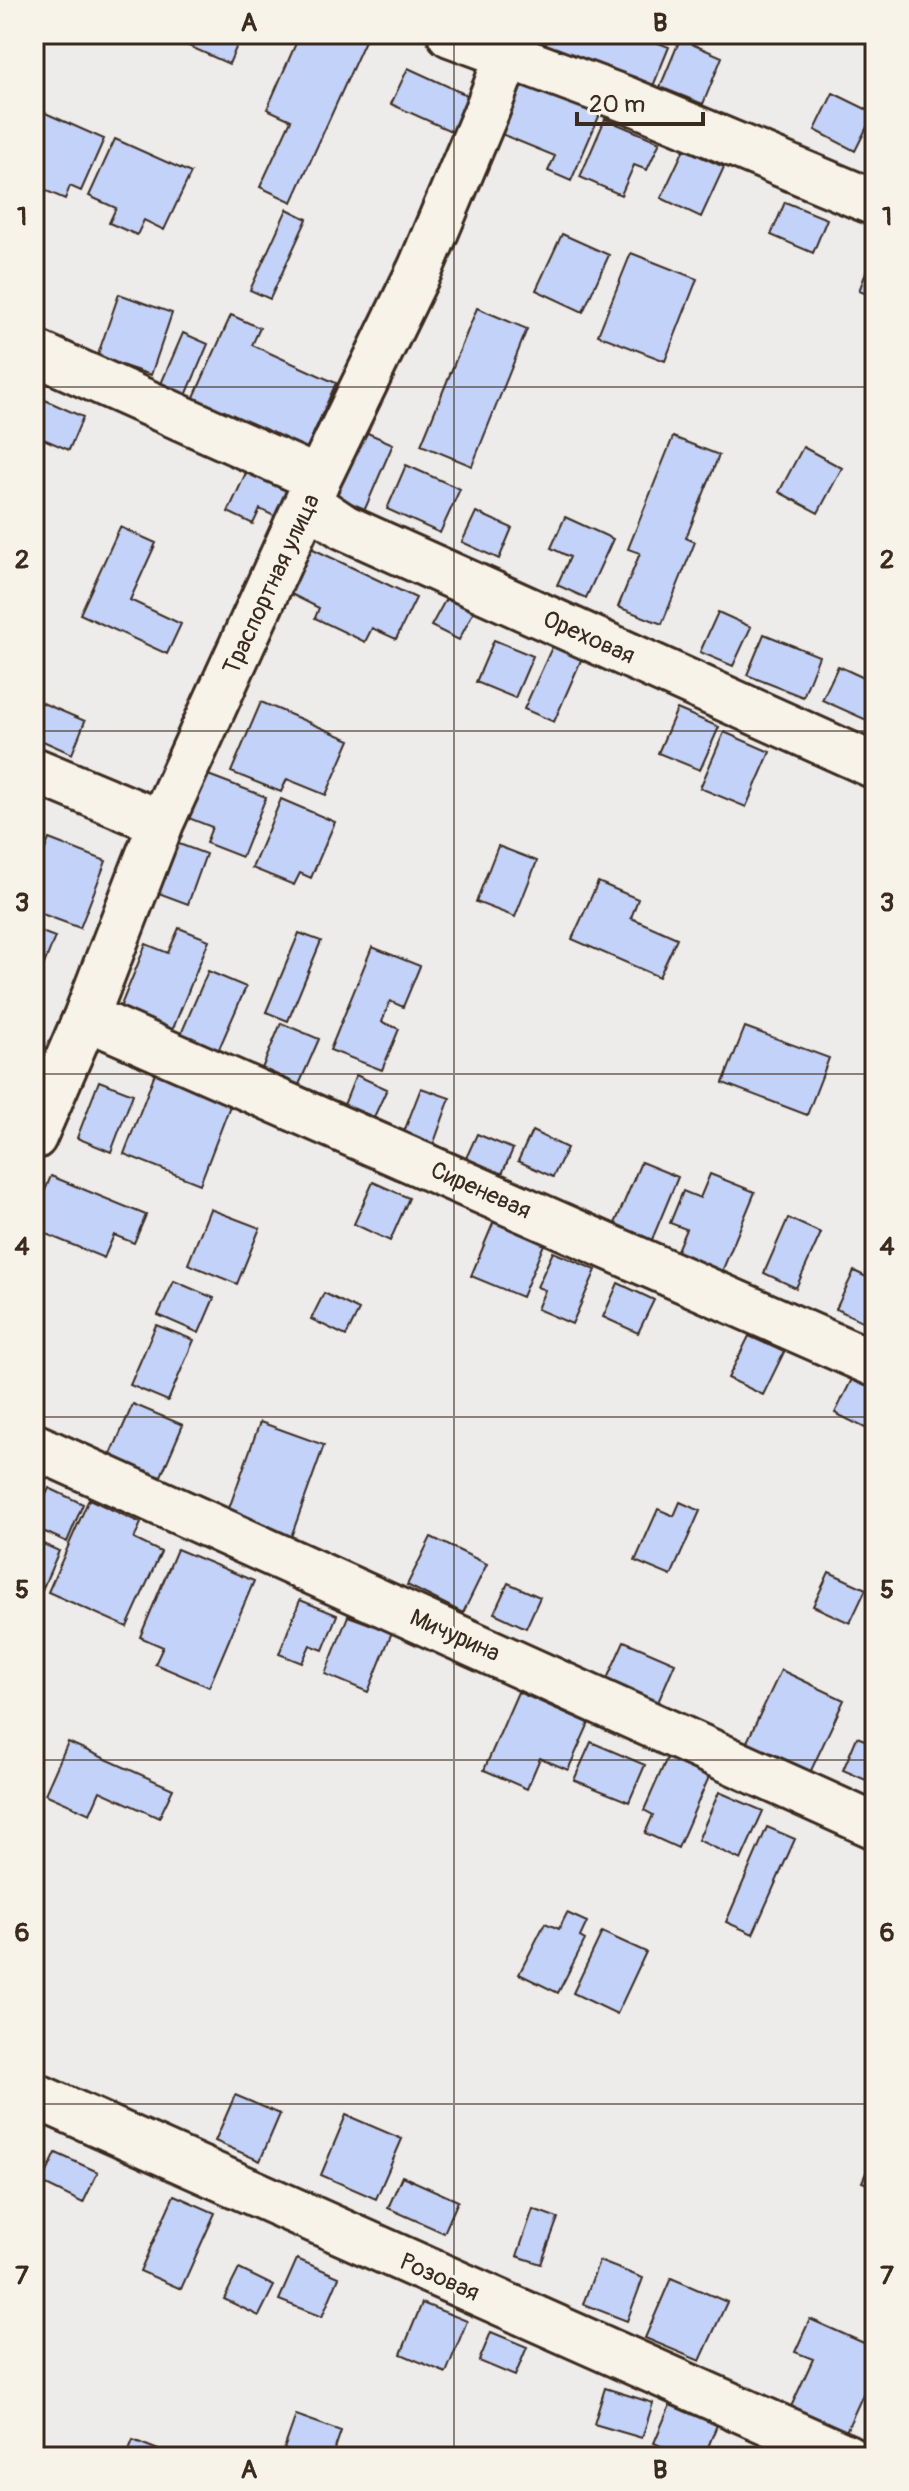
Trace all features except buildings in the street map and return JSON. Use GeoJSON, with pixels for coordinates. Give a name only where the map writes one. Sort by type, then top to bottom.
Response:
{"type":"FeatureCollection","features":[{"type":"Feature","properties":{"kind":"street"},"geometry":{"type":"LineString","coordinates":[[450,34],[511,45],[628,100],[875,203]]}},
{"type":"Feature","properties":{"kind":"street","name":"Траспортная улица"},"geometry":{"type":"LineString","coordinates":[[34,1137],[49,1064],[86,1017],[161,823],[313,491],[421,267],[511,45]]}},
{"type":"Feature","properties":{"kind":"street","name":"Ореховая"},"geometry":{"type":"LineString","coordinates":[[34,352],[313,491],[344,527],[875,766]]}},
{"type":"Feature","properties":{"kind":"street"},"geometry":{"type":"LineString","coordinates":[[34,770],[161,823]]}},
{"type":"Feature","properties":{"kind":"street","name":"Сиреневая"},"geometry":{"type":"LineString","coordinates":[[86,1017],[875,1364]]}},
{"type":"Feature","properties":{"kind":"street","name":"Мичурина"},"geometry":{"type":"LineString","coordinates":[[34,1446],[875,1826]]}},
{"type":"Feature","properties":{"kind":"street","name":"Розовая"},"geometry":{"type":"LineString","coordinates":[[34,2095],[847,2457]]}}]}
